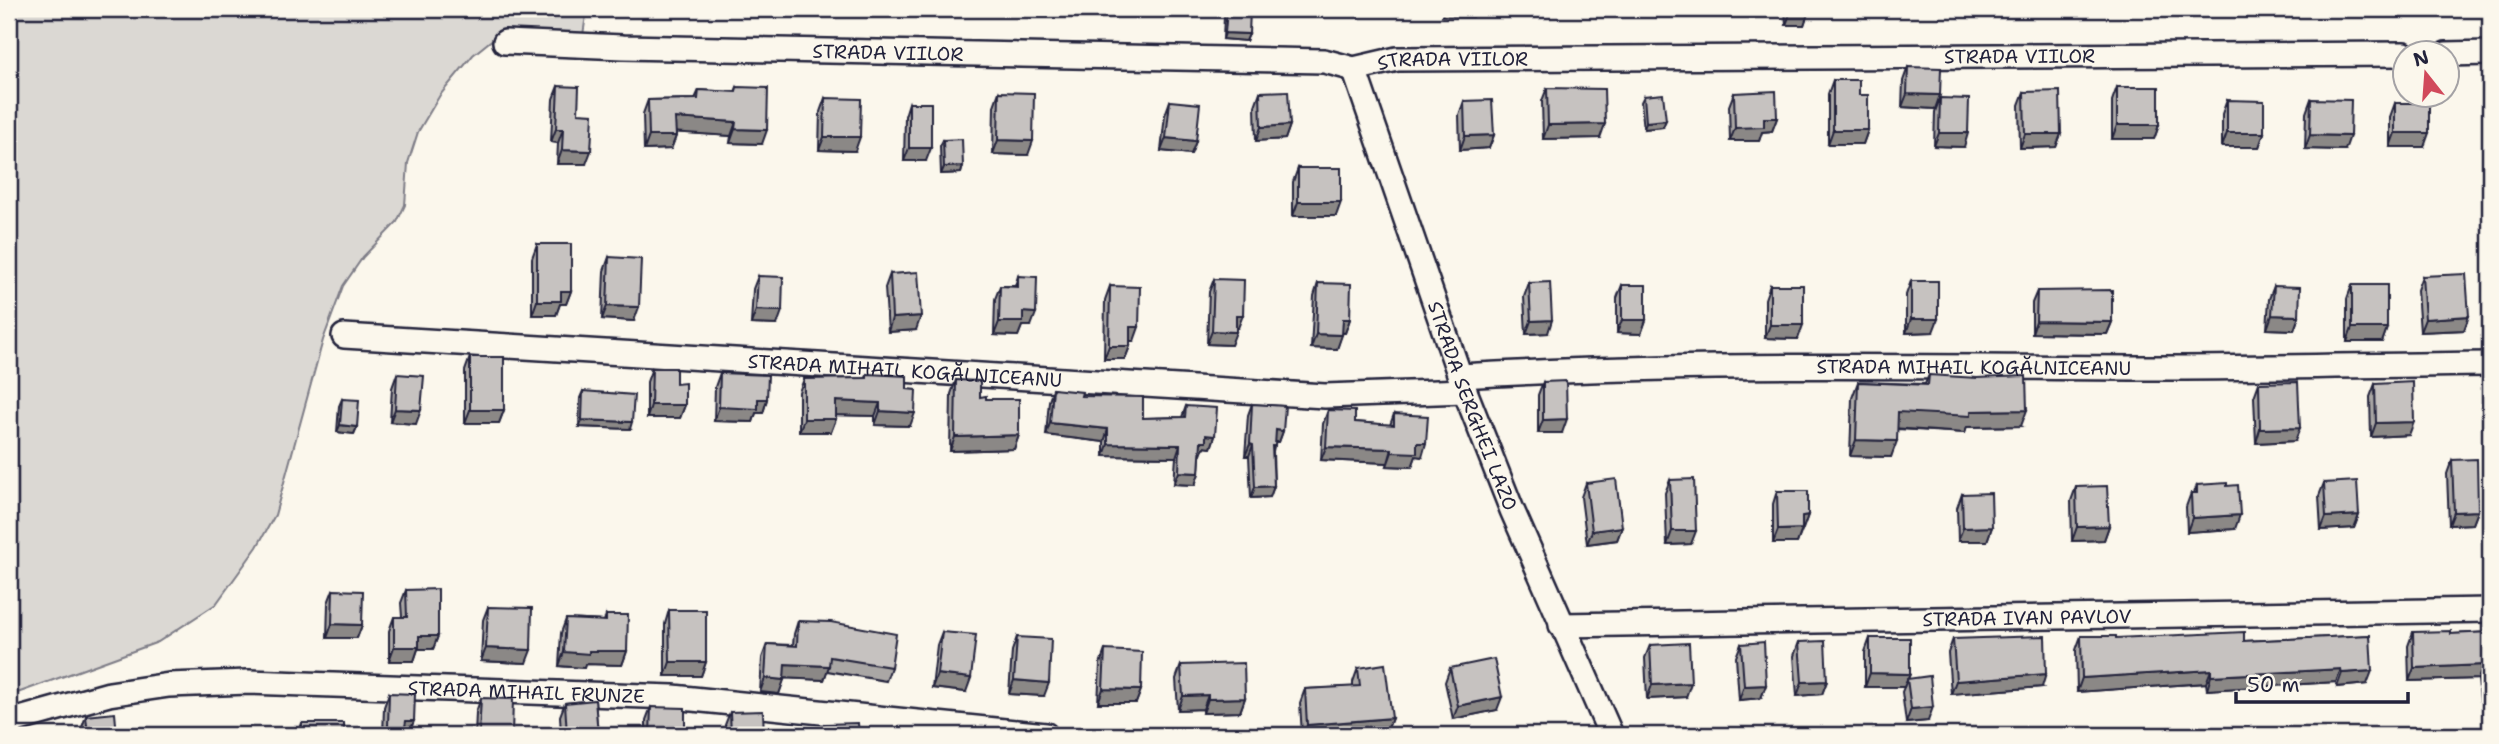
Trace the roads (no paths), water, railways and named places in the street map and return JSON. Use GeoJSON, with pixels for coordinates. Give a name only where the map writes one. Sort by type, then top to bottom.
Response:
{"type":"FeatureCollection","features":[{"type":"Feature","properties":{"kind":"street","name":"STRADA VIILOR"},"geometry":{"type":"LineString","coordinates":[[505,42],[1324,61],[1354,69],[1397,59],[2390,54]]}},
{"type":"Feature","properties":{"kind":"street"},"geometry":{"type":"LineString","coordinates":[[2460,54],[2490,53]]}},
{"type":"Feature","properties":{"kind":"street","name":"STRADA SERGHEI LAZO"},"geometry":{"type":"LineString","coordinates":[[1354,69],[1462,384],[1609,735]]}},
{"type":"Feature","properties":{"kind":"street","name":"STRADA MIHAIL KOGĂLNICEANU"},"geometry":{"type":"LineString","coordinates":[[344,336],[1325,396],[1462,384],[1581,369],[1867,365],[2159,368],[2490,364]]}},
{"type":"Feature","properties":{"kind":"street","name":"STRADA IVAN PAVLOV"},"geometry":{"type":"LineString","coordinates":[[1561,625],[2490,610]]}},
{"type":"Feature","properties":{"kind":"street","name":"STRADA MIHAIL FRUNZE"},"geometry":{"type":"LineString","coordinates":[[9,722],[109,694],[169,685],[248,682],[673,697],[1046,735]]}}]}
